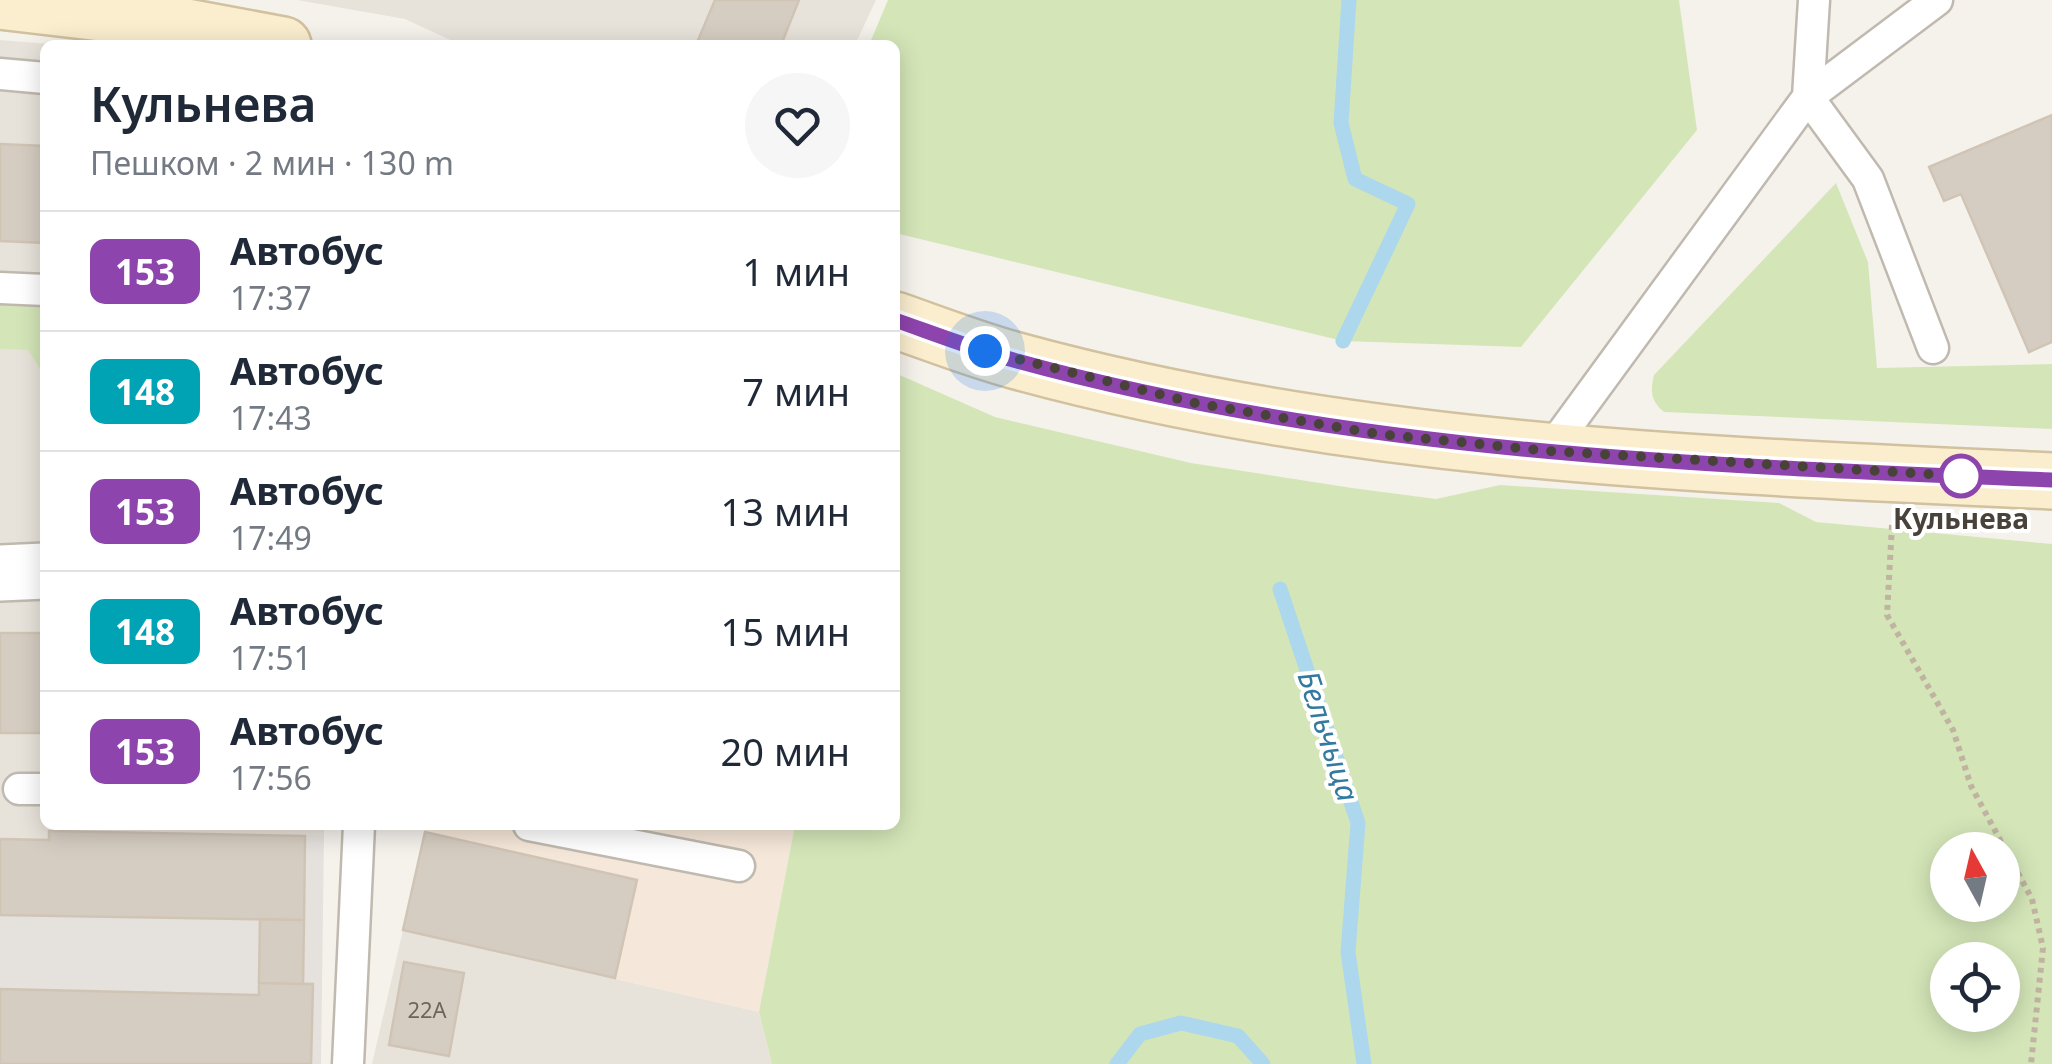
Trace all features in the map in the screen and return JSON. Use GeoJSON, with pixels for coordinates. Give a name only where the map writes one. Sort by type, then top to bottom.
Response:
{"type":"FeatureCollection","features":[{"type":"Feature","properties":{"kind":"street"},"geometry":{"type":"LineString","coordinates":[[0,1],[126,30],[217,15],[272,40]]}},
{"type":"Feature","properties":{"kind":"street"},"geometry":{"type":"LineString","coordinates":[[900,322],[1015,361],[1195,403],[1378,434],[1549,451],[2052,480]]}},
{"type":"Feature","properties":{"kind":"street"},"geometry":{"type":"LineString","coordinates":[[0,574],[40,571]]}},
{"type":"Feature","properties":{"kind":"lane"},"geometry":{"type":"LineString","coordinates":[[1814,0],[1808,97],[1868,179],[1932,348]]}},
{"type":"Feature","properties":{"kind":"lane"},"geometry":{"type":"LineString","coordinates":[[1549,451],[1808,97],[1937,0]]}},
{"type":"Feature","properties":{"kind":"lane"},"geometry":{"type":"LineString","coordinates":[[0,74],[40,78]]}},
{"type":"Feature","properties":{"kind":"lane"},"geometry":{"type":"LineString","coordinates":[[0,288],[40,290]]}},
{"type":"Feature","properties":{"kind":"lane"},"geometry":{"type":"LineString","coordinates":[[348,1064],[359,830]]}},
{"type":"Feature","properties":{"kind":"lane"},"geometry":{"type":"LineString","coordinates":[[555,830],[740,866]]}},
{"type":"Feature","properties":{"kind":"path"},"geometry":{"type":"LineString","coordinates":[[1892,531],[1887,615],[1953,730],[1971,786],[2032,899],[2043,948],[2031,1064]]}},
{"type":"Feature","properties":{"kind":"shaded area"},"geometry":{"type":"Polygon","coordinates":[[[297,0],[876,0],[857,40],[450,40],[405,19],[297,0]]]}},
{"type":"Feature","properties":{"kind":"shaded area"},"geometry":{"type":"Polygon","coordinates":[[[0,40],[40,43],[40,830],[324,830],[324,835],[50,831],[49,840],[0,839],[0,40]]]}},
{"type":"Feature","properties":{"kind":"shaded area"},"geometry":{"type":"Polygon","coordinates":[[[425,830],[794,830],[759,1012],[403,930],[425,830]]]}},
{"type":"Feature","properties":{"kind":"shaded area"},"geometry":{"type":"Polygon","coordinates":[[[49,831],[324,835],[321,1064],[0,1064],[0,839],[49,840],[49,831]]]}},
{"type":"Feature","properties":{"kind":"shaded area"},"geometry":{"type":"Polygon","coordinates":[[[403,930],[759,1012],[772,1064],[372,1064],[403,930]]]}},
{"type":"Feature","properties":{"kind":"green space"},"geometry":{"type":"Polygon","coordinates":[[[888,0],[1679,0],[1697,130],[1521,347],[1343,341],[900,234],[900,40],[871,40],[888,0]]]}},
{"type":"Feature","properties":{"kind":"green space"},"geometry":{"type":"Polygon","coordinates":[[[1836,183],[1868,262],[1877,368],[2052,364],[2052,429],[1664,412],[1656,404],[1654,375],[1836,183]]]}},
{"type":"Feature","properties":{"kind":"green space"},"geometry":{"type":"Polygon","coordinates":[[[0,302],[40,303],[40,369],[28,350],[0,349],[0,302]]]}},
{"type":"Feature","properties":{"kind":"green space"},"geometry":{"type":"Polygon","coordinates":[[[900,375],[995,417],[1191,463],[1352,488],[1436,499],[1500,485],[1779,503],[1816,522],[2052,544],[2052,1064],[772,1064],[759,1012],[794,830],[900,830],[900,375]]]}},
{"type":"Feature","properties":{"kind":"building"},"geometry":{"type":"Polygon","coordinates":[[[715,0],[799,0],[783,40],[698,40],[715,0]]]}},
{"type":"Feature","properties":{"kind":"building"},"geometry":{"type":"Polygon","coordinates":[[[2052,115],[2052,342],[2029,352],[1961,194],[1944,201],[1929,167],[2052,115]]]}},
{"type":"Feature","properties":{"kind":"building"},"geometry":{"type":"Polygon","coordinates":[[[0,144],[40,146],[40,243],[0,241],[0,144]]]}},
{"type":"Feature","properties":{"kind":"building"},"geometry":{"type":"Polygon","coordinates":[[[0,633],[40,633],[40,733],[0,733],[0,633]]]}},
{"type":"Feature","properties":{"kind":"building"},"geometry":{"type":"Polygon","coordinates":[[[49,831],[305,836],[304,920],[0,915],[0,839],[49,840],[49,831]]]}},
{"type":"Feature","properties":{"kind":"building"},"geometry":{"type":"Polygon","coordinates":[[[425,832],[637,880],[615,978],[403,930],[425,832]]]}},
{"type":"Feature","properties":{"kind":"building"},"geometry":{"type":"Polygon","coordinates":[[[260,919],[304,920],[303,984],[259,983],[260,919]]]}},
{"type":"Feature","properties":{"kind":"building"},"geometry":{"type":"Polygon","coordinates":[[[404,962],[464,973],[449,1056],[389,1045],[404,962]]]}},
{"type":"Feature","properties":{"kind":"building"},"geometry":{"type":"Polygon","coordinates":[[[259,983],[313,984],[311,1064],[0,1064],[0,989],[259,995],[259,983]]]}},
{"type":"Feature","properties":{"kind":"waterway","name":"Бельчыца"},"geometry":{"type":"LineString","coordinates":[[1343,341],[1408,204],[1355,179],[1341,123],[1349,0]]}},
{"type":"Feature","properties":{"kind":"waterway","name":"Бельчыца"},"geometry":{"type":"LineString","coordinates":[[1280,589],[1358,823],[1348,952],[1364,1064]]}},
{"type":"Feature","properties":{"kind":"waterway","name":"Бельчыца"},"geometry":{"type":"LineString","coordinates":[[1117,1064],[1140,1034],[1181,1023],[1238,1036],[1263,1064]]}},
{"type":"Feature","properties":{"kind":"bus line","name":"153"},"geometry":{"type":"LineString","coordinates":[[900,322],[1051,370],[1195,403],[1378,434],[1549,451],[2052,480]]}},
{"type":"Feature","properties":{"kind":"place","name":"Кульнева"},"geometry":{"type":"Point","coordinates":[1961,476]}},
{"type":"Feature","properties":{"kind":"route"},"geometry":{"type":"LineString","coordinates":[[985,351],[1195,403],[1378,434],[1549,451],[1961,476]]}}]}
